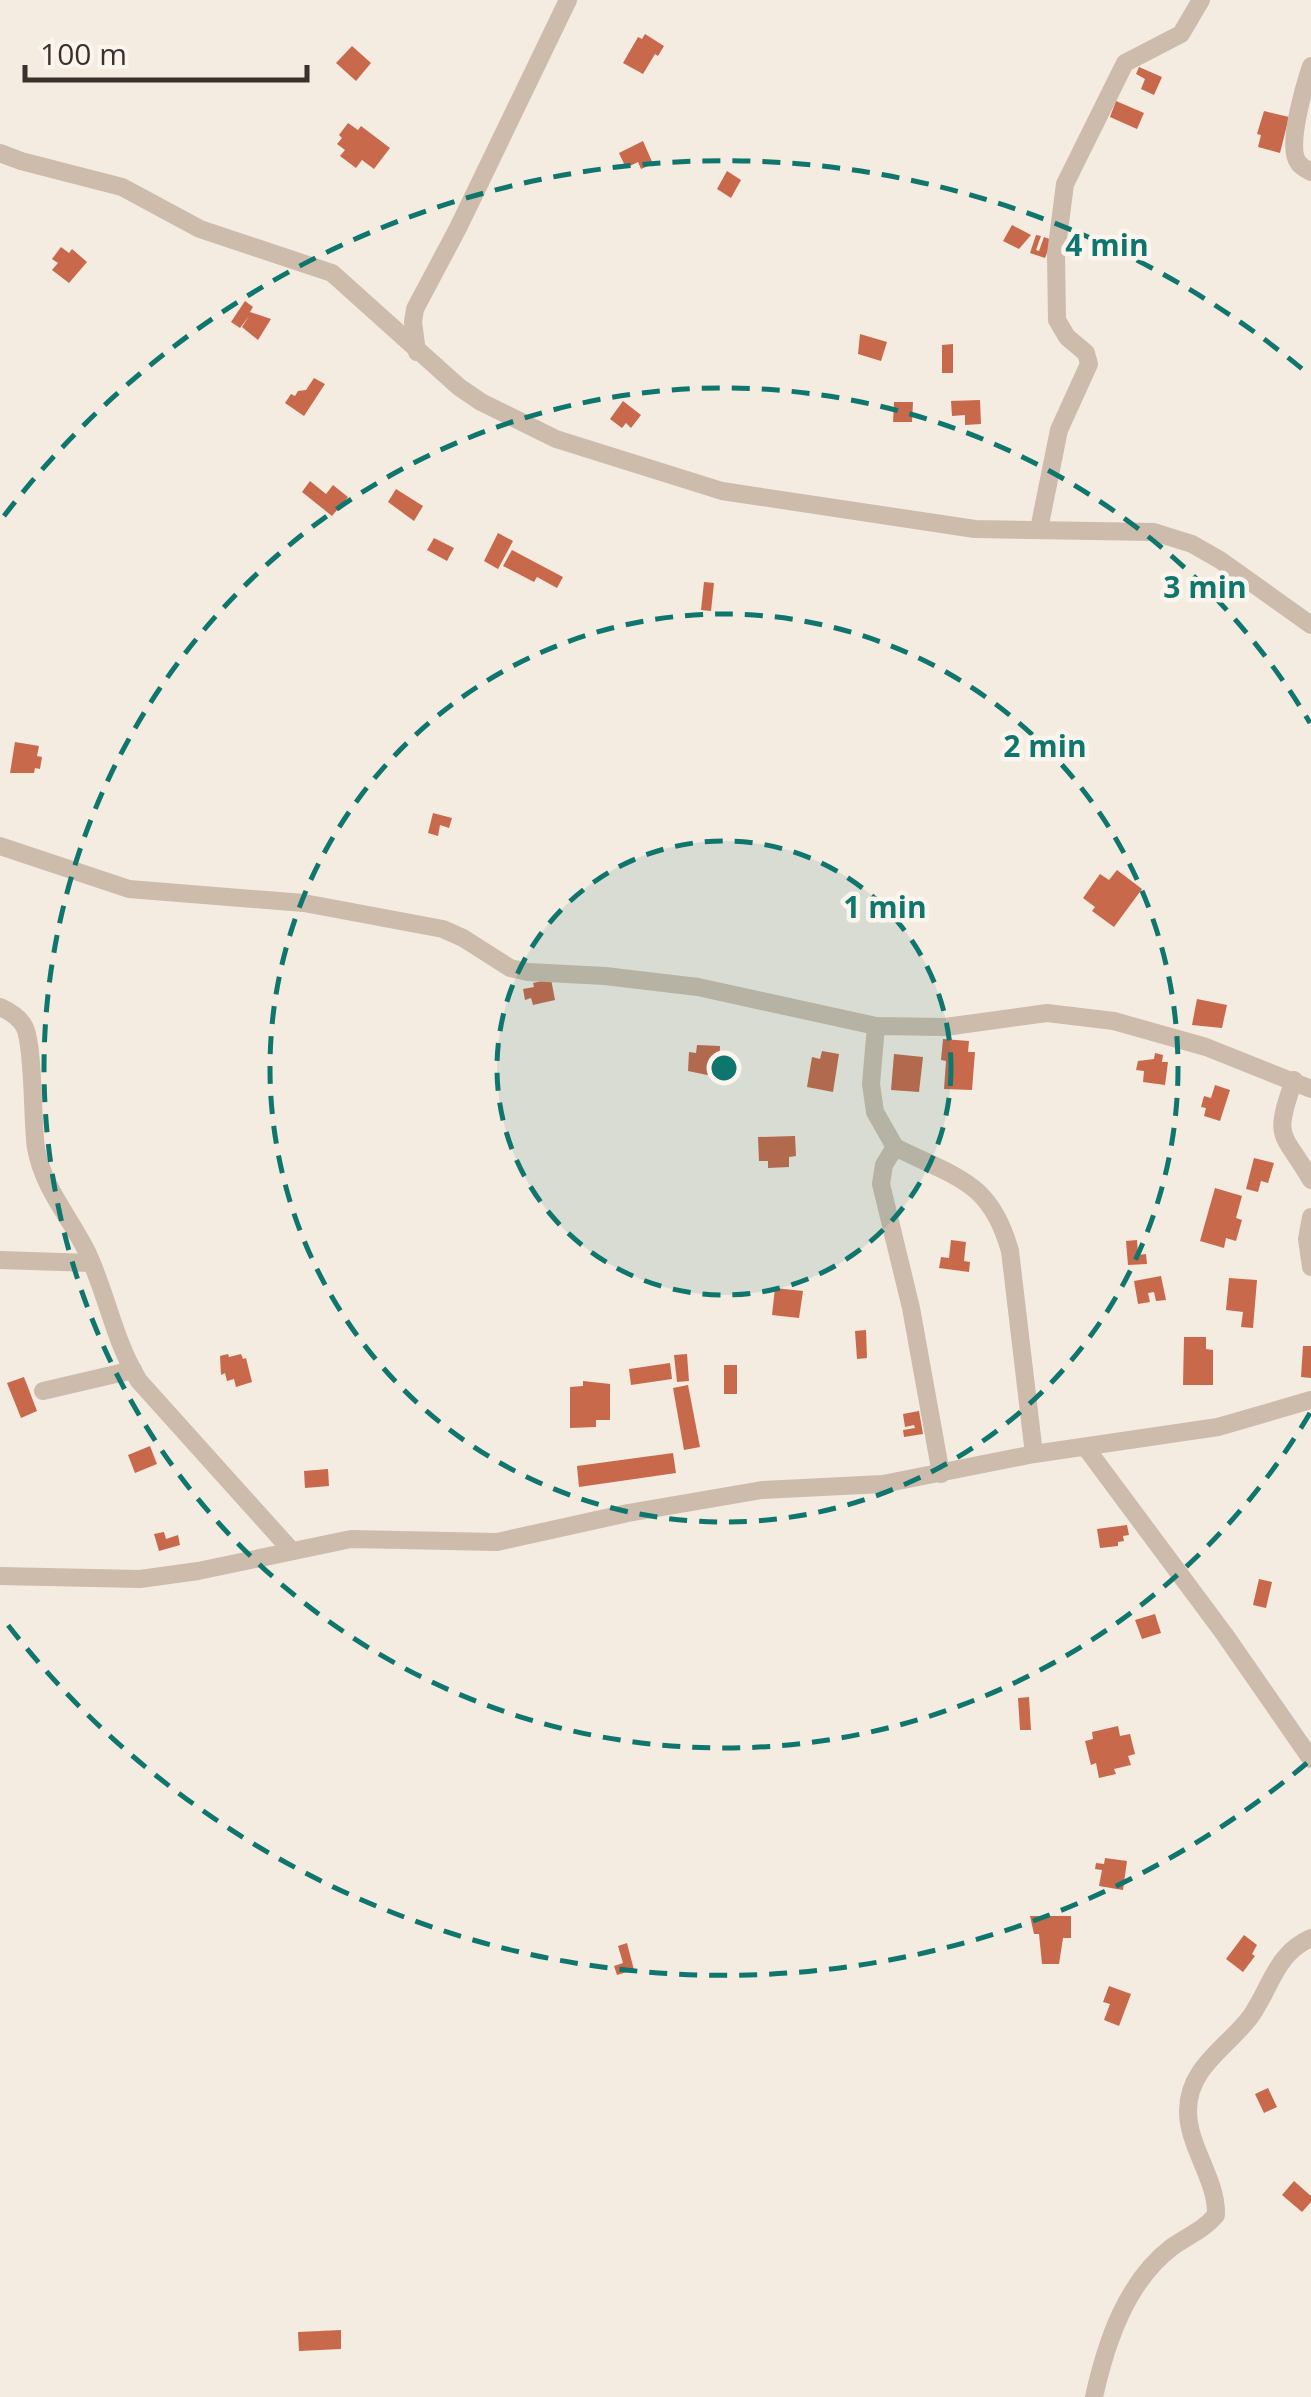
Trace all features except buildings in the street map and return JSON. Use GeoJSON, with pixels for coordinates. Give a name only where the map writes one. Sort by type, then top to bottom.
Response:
{"type":"FeatureCollection","features":[{"type":"Feature","properties":{"kind":"street"},"geometry":{"type":"LineString","coordinates":[[416,352],[412,322],[415,309],[568,0]]}},
{"type":"Feature","properties":{"kind":"street"},"geometry":{"type":"LineString","coordinates":[[1040,529],[1059,430],[1089,364],[1086,353],[1066,337],[1057,320],[1056,254],[1065,184],[1125,63],[1181,34],[1201,0]]}},
{"type":"Feature","properties":{"kind":"street"},"geometry":{"type":"LineString","coordinates":[[1311,66],[1298,114],[1294,152],[1298,162],[1311,172]]}},
{"type":"Feature","properties":{"kind":"street"},"geometry":{"type":"LineString","coordinates":[[0,153],[122,187],[200,229],[332,273],[364,298],[416,352],[481,402],[556,438],[722,491],[975,528],[1154,532],[1192,544],[1220,560],[1311,625]]}},
{"type":"Feature","properties":{"kind":"street"},"geometry":{"type":"LineString","coordinates":[[0,846],[129,889],[304,903],[443,930],[510,968],[528,972],[698,987],[876,1026],[945,1027],[1047,1012],[1098,1019],[1206,1047],[1302,1085],[1284,1107],[1282,1133],[1288,1149],[1311,1180]]}},
{"type":"Feature","properties":{"kind":"street"},"geometry":{"type":"LineString","coordinates":[[0,1007],[18,1018],[29,1038],[37,1152],[49,1187],[91,1263],[132,1370],[291,1550]]}},
{"type":"Feature","properties":{"kind":"street"},"geometry":{"type":"LineString","coordinates":[[876,1026],[872,1084],[875,1112],[895,1147],[984,1194],[1002,1222],[1010,1251],[1034,1454]]}},
{"type":"Feature","properties":{"kind":"street"},"geometry":{"type":"LineString","coordinates":[[895,1147],[884,1165],[882,1184],[911,1308],[941,1474]]}},
{"type":"Feature","properties":{"kind":"street"},"geometry":{"type":"LineString","coordinates":[[1311,1217],[1307,1239],[1311,1266]]}},
{"type":"Feature","properties":{"kind":"street"},"geometry":{"type":"LineString","coordinates":[[0,1260],[91,1263]]}},
{"type":"Feature","properties":{"kind":"street"},"geometry":{"type":"LineString","coordinates":[[43,1391],[132,1370]]}},
{"type":"Feature","properties":{"kind":"street"},"geometry":{"type":"LineString","coordinates":[[0,1576],[140,1580],[378,1537],[508,1541],[628,1513],[762,1490],[882,1484],[1034,1454],[1218,1427],[1311,1400]]}},
{"type":"Feature","properties":{"kind":"street"},"geometry":{"type":"LineString","coordinates":[[1086,1448],[1225,1635],[1311,1759]]}},
{"type":"Feature","properties":{"kind":"street"},"geometry":{"type":"LineString","coordinates":[[1094,2397],[1105,2348],[1133,2293],[1171,2248],[1206,2227],[1216,2216],[1214,2198],[1190,2128],[1188,2108],[1192,2090],[1207,2060],[1248,2020],[1281,1961],[1290,1950],[1311,1938]]}}]}
